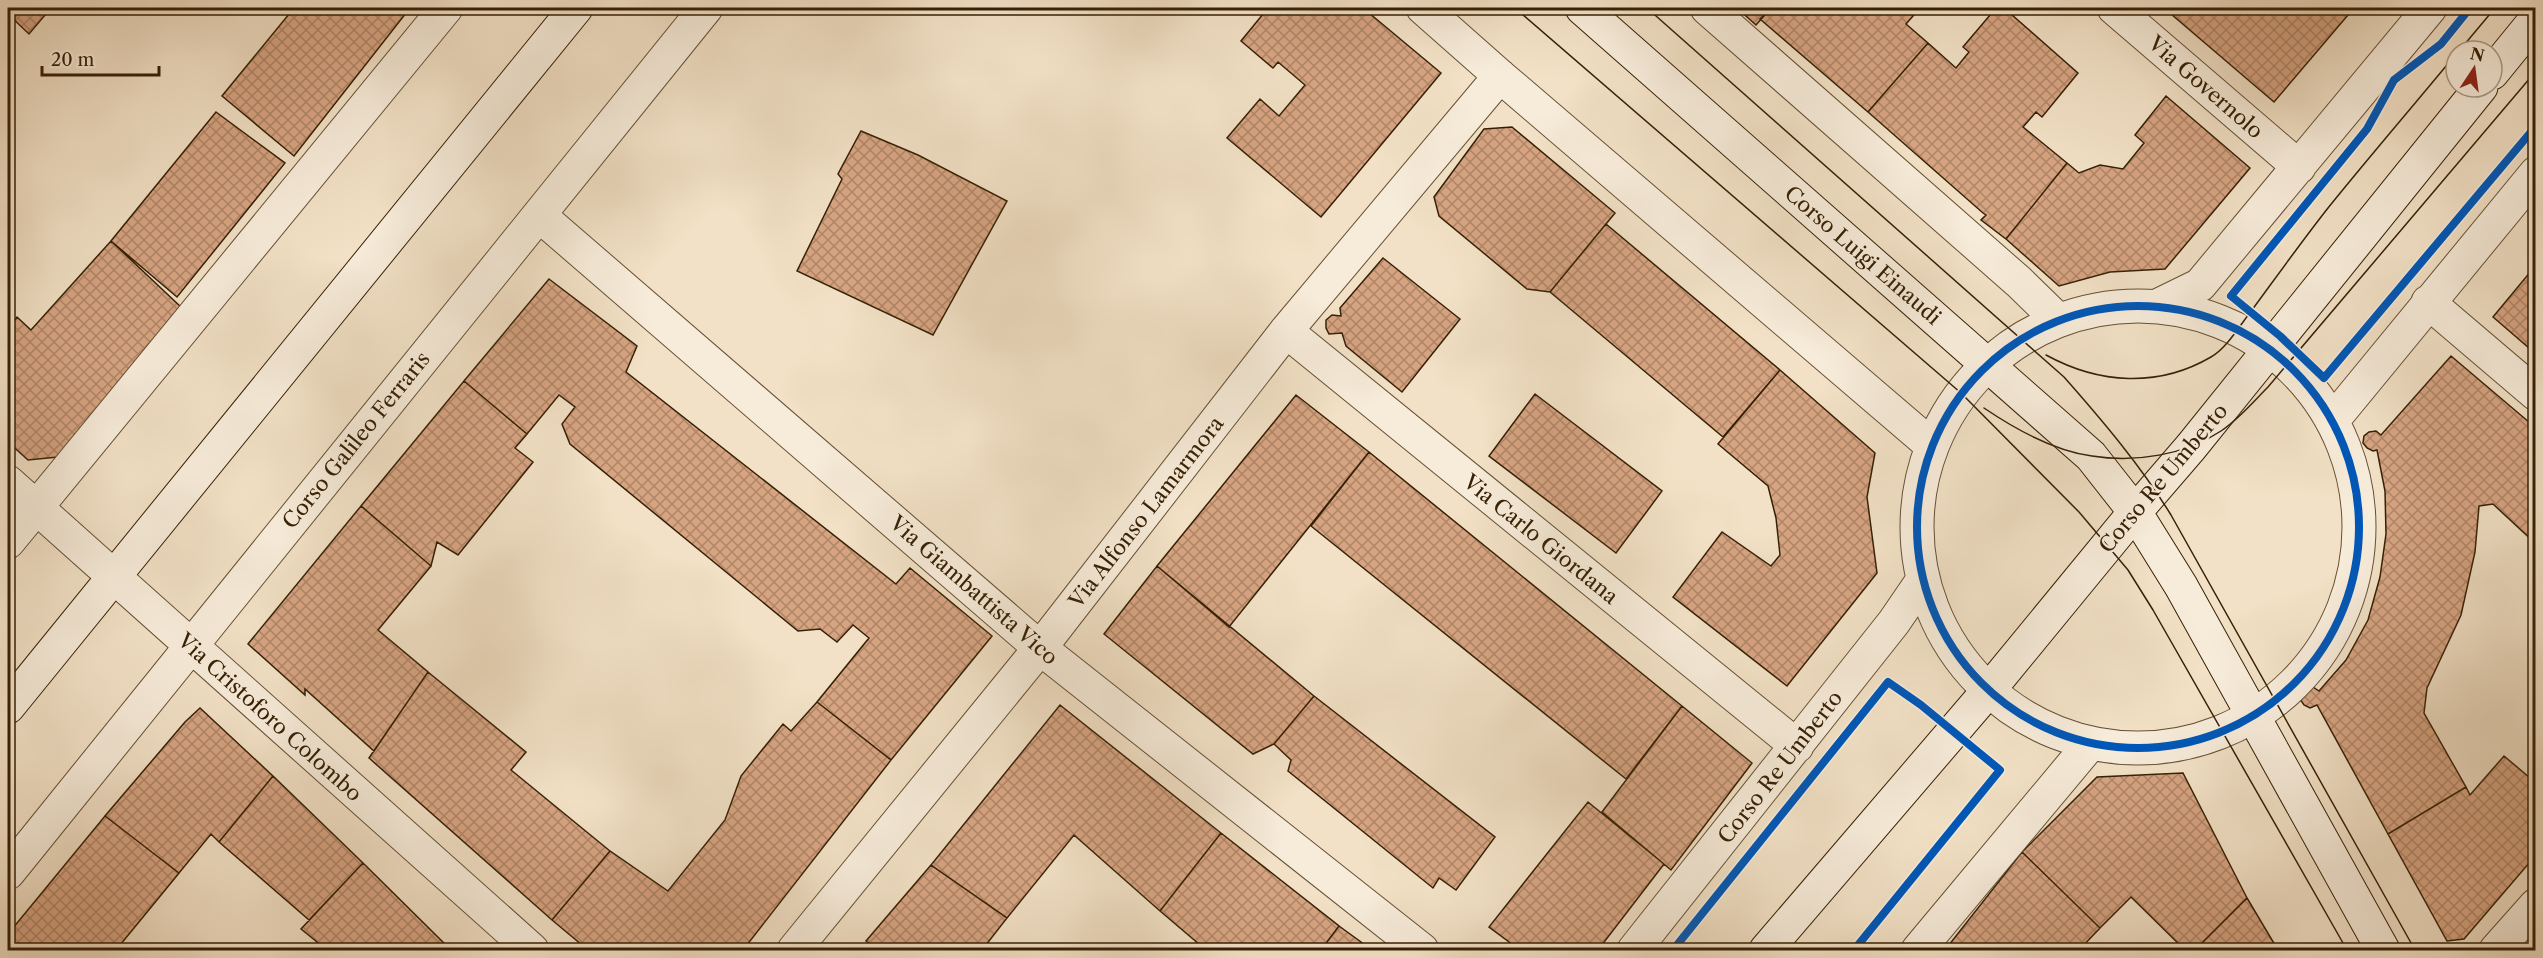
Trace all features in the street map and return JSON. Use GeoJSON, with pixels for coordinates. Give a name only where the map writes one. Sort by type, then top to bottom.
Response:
{"type":"FeatureCollection","features":[{"type":"Feature","properties":{"kind":"street"},"geometry":{"type":"LineString","coordinates":[[8,542],[446,8]]}},
{"type":"Feature","properties":{"kind":"street"},"geometry":{"type":"LineString","coordinates":[[8,707],[576,8]]}},
{"type":"Feature","properties":{"kind":"street","name":"Corso Galileo Ferraris"},"geometry":{"type":"LineString","coordinates":[[8,873],[706,8]]}},
{"type":"Feature","properties":{"kind":"street"},"geometry":{"type":"LineString","coordinates":[[1423,8],[1931,445]]}},
{"type":"Feature","properties":{"kind":"street","name":"Corso Luigi Einaudi"},"geometry":{"type":"LineString","coordinates":[[1582,8],[2091,456],[2135,512],[2181,586],[2383,951]]}},
{"type":"Feature","properties":{"kind":"street"},"geometry":{"type":"LineString","coordinates":[[1707,8],[2019,282],[2058,320]]}},
{"type":"Feature","properties":{"kind":"street","name":"Via Governolo"},"geometry":{"type":"LineString","coordinates":[[2114,8],[2299,167]]}},
{"type":"Feature","properties":{"kind":"street"},"geometry":{"type":"LineString","coordinates":[[2157,306],[2200,285],[2430,8]]}},
{"type":"Feature","properties":{"kind":"street"},"geometry":{"type":"LineString","coordinates":[[2504,58],[2535,19]]}},
{"type":"Feature","properties":{"kind":"street","name":"Via Alfonso Lamarmora"},"geometry":{"type":"LineString","coordinates":[[794,951],[1040,648],[1286,331],[1500,76]]}},
{"type":"Feature","properties":{"kind":"street","name":"Corso Re Umberto"},"geometry":{"type":"LineString","coordinates":[[1766,951],[1988,691],[2191,447],[2471,99]]}},
{"type":"Feature","properties":{"kind":"street"},"geometry":{"type":"LineString","coordinates":[[2333,420],[2535,173]]}},
{"type":"Feature","properties":{"kind":"street","name":"Via Giambattista Vico"},"geometry":{"type":"LineString","coordinates":[[539,215],[1040,648],[1422,951]]}},
{"type":"Feature","properties":{"kind":"street"},"geometry":{"type":"LineString","coordinates":[[2428,302],[2535,394]]}},
{"type":"Feature","properties":{"kind":"street"},"geometry":{"type":"LineString","coordinates":[[2157,306],[2198,314],[2238,329],[2270,348],[2306,381],[2333,420],[2356,483],[2360,551],[2342,616],[2301,677],[2223,733],[2197,742],[2147,749],[2090,744],[2057,734],[2022,716],[1988,691],[1948,642],[1922,581],[1916,513],[1931,445],[1961,393],[1988,364],[2020,339],[2058,320],[2107,308],[2157,306]]}},
{"type":"Feature","properties":{"kind":"street","name":"Via Carlo Giordana"},"geometry":{"type":"LineString","coordinates":[[1286,331],[1797,746]]}},
{"type":"Feature","properties":{"kind":"street","name":"Via Cristoforo Colombo"},"geometry":{"type":"LineString","coordinates":[[8,482],[532,951]]}},
{"type":"Feature","properties":{"kind":"street","name":"Corso Re Umberto"},"geometry":{"type":"LineString","coordinates":[[1634,951],[1894,622],[1922,581]]}},
{"type":"Feature","properties":{"kind":"street"},"geometry":{"type":"LineString","coordinates":[[1918,951],[2090,744]]}},
{"type":"Feature","properties":{"kind":"street"},"geometry":{"type":"LineString","coordinates":[[2496,951],[2535,905]]}},
{"type":"Feature","properties":{"kind":"building"},"geometry":{"type":"Polygon","coordinates":[[[8,8],[51,8],[29,34],[8,14],[8,8]]]}},
{"type":"Feature","properties":{"kind":"building"},"geometry":{"type":"Polygon","coordinates":[[[294,8],[410,8],[294,156],[222,96],[294,8]]]}},
{"type":"Feature","properties":{"kind":"building"},"geometry":{"type":"Polygon","coordinates":[[[1268,8],[1363,8],[1441,73],[1321,217],[1227,138],[1260,99],[1279,116],[1305,85],[1278,62],[1273,68],[1241,41],[1268,8]]]}},
{"type":"Feature","properties":{"kind":"building"},"geometry":{"type":"Polygon","coordinates":[[[1737,8],[1771,8],[1756,25],[1737,8]]]}},
{"type":"Feature","properties":{"kind":"building"},"geometry":{"type":"Polygon","coordinates":[[[1771,8],[1920,8],[1906,24],[1928,43],[1868,112],[1760,19],[1771,8]]]}},
{"type":"Feature","properties":{"kind":"building"},"geometry":{"type":"Polygon","coordinates":[[[1996,8],[2004,8],[2078,73],[2042,117],[2036,112],[2023,127],[2067,163],[2006,239],[1981,220],[1986,215],[1868,112],[1928,43],[1956,68],[1969,52],[1963,47],[1996,8]]]}},
{"type":"Feature","properties":{"kind":"building"},"geometry":{"type":"Polygon","coordinates":[[[2164,8],[2354,8],[2274,102],[2164,8]]]}},
{"type":"Feature","properties":{"kind":"building"},"geometry":{"type":"Polygon","coordinates":[[[2166,96],[2250,168],[2165,269],[2110,272],[2059,286],[2006,239],[2067,163],[2079,173],[2100,165],[2123,169],[2144,143],[2135,135],[2166,96]]]}},
{"type":"Feature","properties":{"kind":"building"},"geometry":{"type":"Polygon","coordinates":[[[216,112],[285,163],[177,297],[111,241],[216,112]]]}},
{"type":"Feature","properties":{"kind":"building"},"geometry":{"type":"Polygon","coordinates":[[[1512,127],[1615,213],[1550,292],[1527,289],[1439,216],[1434,197],[1484,129],[1512,127]]]}},
{"type":"Feature","properties":{"kind":"building"},"geometry":{"type":"Polygon","coordinates":[[[861,131],[918,155],[1007,201],[933,335],[797,271],[842,179],[838,174],[861,131]]]}},
{"type":"Feature","properties":{"kind":"building"},"geometry":{"type":"Polygon","coordinates":[[[1606,224],[1780,370],[1723,437],[1550,292],[1606,224]]]}},
{"type":"Feature","properties":{"kind":"building"},"geometry":{"type":"Polygon","coordinates":[[[111,241],[182,308],[58,457],[28,460],[8,442],[8,329],[17,317],[31,330],[111,241]]]}},
{"type":"Feature","properties":{"kind":"building"},"geometry":{"type":"Polygon","coordinates":[[[1383,258],[1460,319],[1402,392],[1346,346],[1342,333],[1329,334],[1326,328],[1326,320],[1332,315],[1341,316],[1340,308],[1383,258]]]}},
{"type":"Feature","properties":{"kind":"building"},"geometry":{"type":"Polygon","coordinates":[[[2536,265],[2536,354],[2493,317],[2536,265]]]}},
{"type":"Feature","properties":{"kind":"building"},"geometry":{"type":"Polygon","coordinates":[[[549,279],[637,346],[626,372],[896,584],[910,568],[992,636],[891,760],[817,702],[869,638],[853,625],[837,642],[820,629],[798,631],[570,444],[562,424],[575,407],[559,395],[527,434],[464,381],[549,279]]]}},
{"type":"Feature","properties":{"kind":"building"},"geometry":{"type":"Polygon","coordinates":[[[2451,356],[2536,428],[2536,544],[2493,504],[2479,506],[2475,552],[2461,615],[2427,688],[2424,713],[2466,787],[2388,834],[2317,705],[2310,708],[2300,699],[2301,693],[2306,688],[2313,687],[2319,691],[2346,660],[2368,620],[2380,577],[2386,534],[2385,491],[2377,450],[2367,448],[2363,443],[2364,436],[2376,431],[2381,435],[2451,356]]]}},
{"type":"Feature","properties":{"kind":"building"},"geometry":{"type":"Polygon","coordinates":[[[1780,370],[1875,453],[1867,497],[1877,573],[1787,686],[1673,597],[1722,532],[1771,566],[1780,555],[1776,518],[1768,486],[1718,444],[1780,370]]]}},
{"type":"Feature","properties":{"kind":"building"},"geometry":{"type":"Polygon","coordinates":[[[464,381],[527,434],[515,448],[533,462],[458,555],[437,542],[431,566],[361,506],[464,381]]]}},
{"type":"Feature","properties":{"kind":"building"},"geometry":{"type":"Polygon","coordinates":[[[1535,394],[1662,491],[1616,553],[1489,456],[1535,394]]]}},
{"type":"Feature","properties":{"kind":"building"},"geometry":{"type":"Polygon","coordinates":[[[1296,395],[1369,452],[1229,627],[1157,566],[1296,395]]]}},
{"type":"Feature","properties":{"kind":"building"},"geometry":{"type":"Polygon","coordinates":[[[1369,452],[1682,706],[1626,779],[1311,526],[1369,452]]]}},
{"type":"Feature","properties":{"kind":"building"},"geometry":{"type":"Polygon","coordinates":[[[361,506],[431,566],[378,630],[428,672],[374,751],[305,689],[305,695],[248,644],[361,506]]]}},
{"type":"Feature","properties":{"kind":"building"},"geometry":{"type":"Polygon","coordinates":[[[1157,566],[1314,696],[1274,744],[1253,754],[1104,634],[1157,566]]]}},
{"type":"Feature","properties":{"kind":"building"},"geometry":{"type":"Polygon","coordinates":[[[428,672],[526,752],[511,770],[610,851],[552,920],[369,758],[428,672]]]}},
{"type":"Feature","properties":{"kind":"building"},"geometry":{"type":"Polygon","coordinates":[[[1314,696],[1495,837],[1456,890],[1439,878],[1433,888],[1288,771],[1291,760],[1274,744],[1314,696]]]}},
{"type":"Feature","properties":{"kind":"building"},"geometry":{"type":"Polygon","coordinates":[[[817,702],[891,760],[743,950],[588,950],[552,920],[610,851],[668,891],[725,820],[741,776],[783,724],[791,731],[817,702]]]}},
{"type":"Feature","properties":{"kind":"building"},"geometry":{"type":"Polygon","coordinates":[[[1060,705],[1221,833],[1160,911],[1074,835],[1007,918],[931,865],[1060,705]]]}},
{"type":"Feature","properties":{"kind":"building"},"geometry":{"type":"Polygon","coordinates":[[[1682,706],[1752,763],[1671,870],[1602,812],[1682,706]]]}},
{"type":"Feature","properties":{"kind":"building"},"geometry":{"type":"Polygon","coordinates":[[[200,708],[273,776],[219,842],[211,834],[179,873],[105,816],[185,722],[200,708]]]}},
{"type":"Feature","properties":{"kind":"building"},"geometry":{"type":"Polygon","coordinates":[[[2504,756],[2536,783],[2536,855],[2464,939],[2447,941],[2388,834],[2466,787],[2470,795],[2504,756]]]}},
{"type":"Feature","properties":{"kind":"building"},"geometry":{"type":"Polygon","coordinates":[[[2183,773],[2247,898],[2195,950],[2185,950],[2131,897],[2100,928],[2022,852],[2097,777],[2183,773]]]}},
{"type":"Feature","properties":{"kind":"building"},"geometry":{"type":"Polygon","coordinates":[[[273,776],[363,863],[309,920],[219,842],[273,776]]]}},
{"type":"Feature","properties":{"kind":"building"},"geometry":{"type":"Polygon","coordinates":[[[1588,802],[1664,864],[1598,950],[1520,950],[1489,927],[1588,802]]]}},
{"type":"Feature","properties":{"kind":"building"},"geometry":{"type":"Polygon","coordinates":[[[105,816],[179,873],[116,950],[8,950],[8,934],[105,816]]]}},
{"type":"Feature","properties":{"kind":"building"},"geometry":{"type":"Polygon","coordinates":[[[1221,833],[1339,926],[1321,950],[1206,950],[1160,911],[1221,833]]]}},
{"type":"Feature","properties":{"kind":"building"},"geometry":{"type":"Polygon","coordinates":[[[2022,852],[2100,928],[2079,950],[1945,950],[2022,852]]]}},
{"type":"Feature","properties":{"kind":"building"},"geometry":{"type":"Polygon","coordinates":[[[363,863],[451,950],[327,950],[301,929],[363,863]]]}},
{"type":"Feature","properties":{"kind":"building"},"geometry":{"type":"Polygon","coordinates":[[[931,865],[1007,918],[982,950],[877,950],[866,941],[931,865]]]}},
{"type":"Feature","properties":{"kind":"building"},"geometry":{"type":"Polygon","coordinates":[[[2247,898],[2278,950],[2195,950],[2247,898]]]}},
{"type":"Feature","properties":{"kind":"building"},"geometry":{"type":"Polygon","coordinates":[[[1339,926],[1372,950],[1321,950],[1339,926]]]}},
{"type":"Feature","properties":{"kind":"tram line"},"geometry":{"type":"LineString","coordinates":[[1515,8],[1961,393],[2079,512],[2128,570],[2153,610],[2347,950]]}},
{"type":"Feature","properties":{"kind":"tram line"},"geometry":{"type":"LineString","coordinates":[[1647,8],[2064,377],[2107,427],[2134,461],[2171,515],[2415,950]]}},
{"type":"Feature","properties":{"kind":"tram line"},"geometry":{"type":"LineString","coordinates":[[2469,39],[2495,8]]}},
{"type":"Feature","properties":{"kind":"tram line"},"geometry":{"type":"LineString","coordinates":[[2046,355],[2066,365],[2108,377],[2149,378],[2191,367],[2217,353],[2233,336],[2328,208],[2444,68]]}},
{"type":"Feature","properties":{"kind":"tram line"},"geometry":{"type":"LineString","coordinates":[[1984,408],[2009,424],[2049,444],[2078,453],[2108,458],[2142,457],[2176,451],[2192,446],[2221,431],[2240,416],[2268,387],[2536,71]]}},
{"type":"Feature","properties":{"kind":"cycle path"},"geometry":{"type":"LineString","coordinates":[[2470,8],[2441,44],[2394,80],[2367,129],[2231,296],[2280,336],[2324,378],[2536,126]]}},
{"type":"Feature","properties":{"kind":"cycle path"},"geometry":{"type":"LineString","coordinates":[[2138,306],[2181,310],[2223,323],[2261,343],[2294,371],[2322,404],[2342,442],[2355,484],[2359,527],[2355,570],[2342,612],[2322,650],[2294,683],[2261,711],[2223,731],[2181,744],[2138,748],[2095,744],[2053,731],[2015,711],[1982,683],[1954,650],[1934,612],[1921,570],[1917,527],[1921,484],[1934,442],[1954,404],[1982,371],[2015,343],[2053,323],[2095,310],[2138,306]]}},
{"type":"Feature","properties":{"kind":"cycle path"},"geometry":{"type":"LineString","coordinates":[[1673,950],[1888,682],[1921,705],[2000,770],[1854,950]]}}]}
